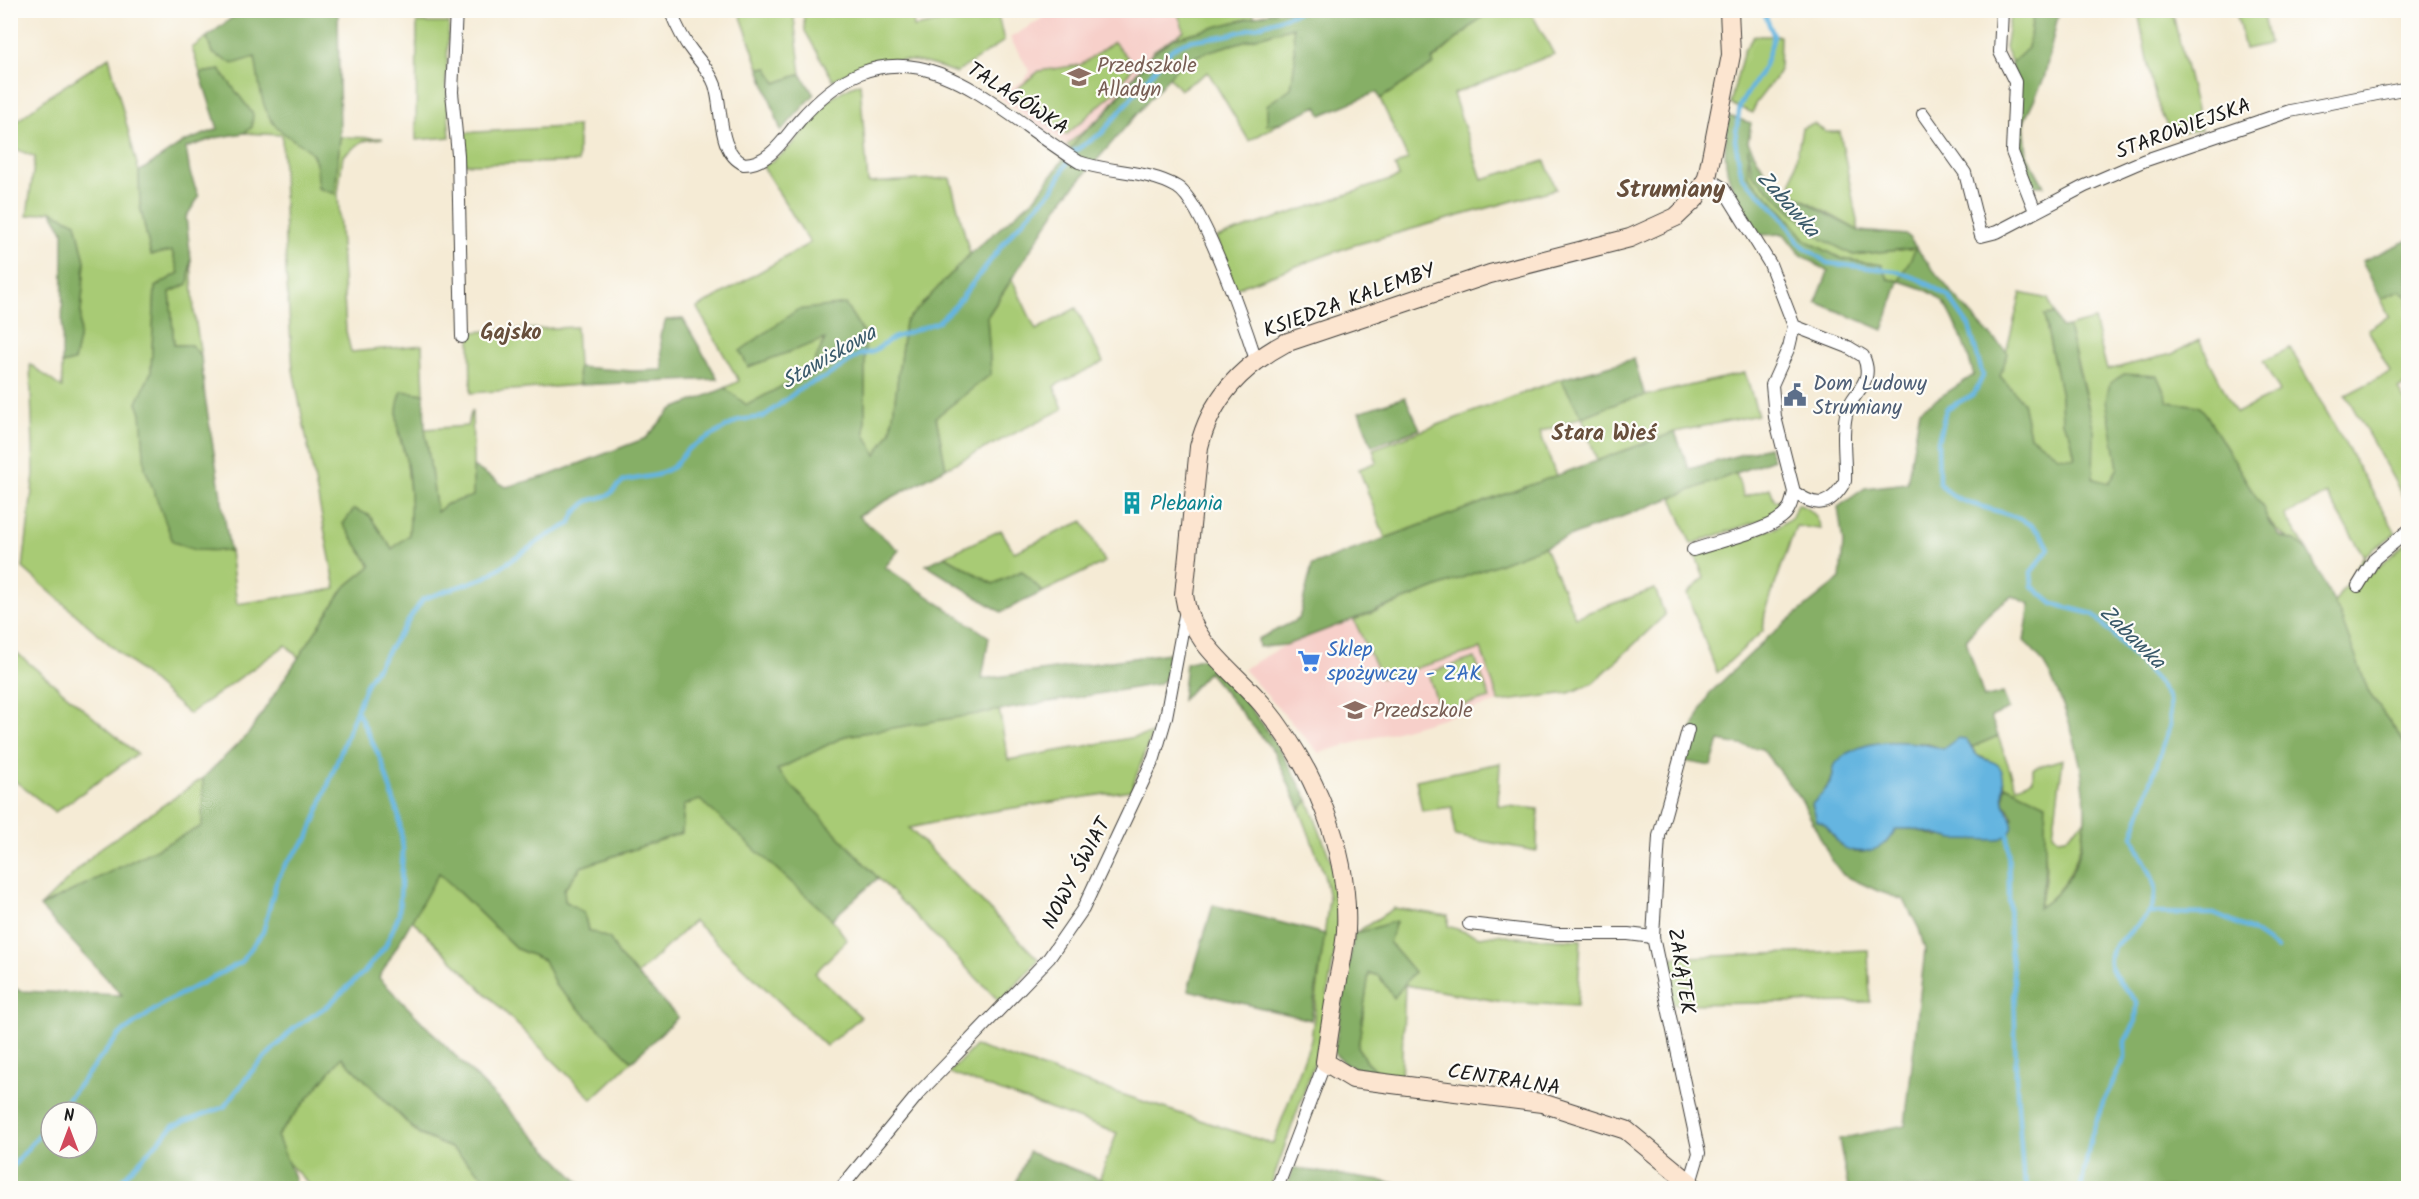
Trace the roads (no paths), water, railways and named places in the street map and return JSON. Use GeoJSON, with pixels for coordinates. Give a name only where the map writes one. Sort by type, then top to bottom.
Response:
{"type":"FeatureCollection","features":[{"type":"Feature","properties":{"kind":"street"},"geometry":{"type":"LineString","coordinates":[[456,10],[452,93],[458,155],[462,337]]}},
{"type":"Feature","properties":{"kind":"street","name":"TALAGÓWKA"},"geometry":{"type":"LineString","coordinates":[[670,10],[683,38],[710,74],[718,96],[726,145],[733,158],[744,165],[765,158],[812,107],[841,84],[880,68],[902,66],[924,68],[963,83],[1002,107],[1079,162],[1095,168],[1154,179],[1184,192],[1204,223],[1256,360]]}},
{"type":"Feature","properties":{"kind":"street","name":"KSIĘDZA KALEMBY"},"geometry":{"type":"LineString","coordinates":[[1325,1062],[1346,933],[1347,889],[1339,853],[1315,789],[1292,746],[1258,700],[1196,632],[1186,610],[1184,595],[1199,447],[1204,427],[1228,386],[1256,360],[1285,343],[1456,285],[1651,231],[1686,209],[1707,178],[1731,54],[1729,10]]}},
{"type":"Feature","properties":{"kind":"street"},"geometry":{"type":"LineString","coordinates":[[2002,10],[2000,52],[2015,82],[2012,152],[2035,211]]}},
{"type":"Feature","properties":{"kind":"street","name":"STAROWIEJSKA"},"geometry":{"type":"LineString","coordinates":[[1923,114],[1965,173],[1981,236],[1997,232],[2035,211],[2143,161],[2290,111],[2409,88]]}},
{"type":"Feature","properties":{"kind":"street"},"geometry":{"type":"LineString","coordinates":[[1693,550],[1772,523],[1784,516],[1792,503],[1794,492],[1775,417],[1772,385],[1789,347],[1794,326],[1770,264],[1723,188],[1707,178]]}},
{"type":"Feature","properties":{"kind":"street"},"geometry":{"type":"LineString","coordinates":[[1794,326],[1863,356],[1867,371],[1859,394],[1847,410],[1845,481],[1834,498],[1819,504],[1804,500],[1794,492]]}},
{"type":"Feature","properties":{"kind":"street"},"geometry":{"type":"LineString","coordinates":[[2358,585],[2375,558],[2409,531]]}},
{"type":"Feature","properties":{"kind":"street","name":"NOWY ŚWIAT"},"geometry":{"type":"LineString","coordinates":[[841,1188],[912,1101],[1049,958],[1083,909],[1154,758],[1166,717],[1186,610]]}},
{"type":"Feature","properties":{"kind":"street","name":"ZAKĄTEK"},"geometry":{"type":"LineString","coordinates":[[1688,730],[1659,836],[1653,937],[1699,1153],[1691,1186]]}},
{"type":"Feature","properties":{"kind":"street"},"geometry":{"type":"LineString","coordinates":[[1469,924],[1557,933],[1628,933],[1653,937]]}},
{"type":"Feature","properties":{"kind":"street"},"geometry":{"type":"LineString","coordinates":[[1277,1188],[1325,1062]]}},
{"type":"Feature","properties":{"kind":"street","name":"CENTRALNA"},"geometry":{"type":"LineString","coordinates":[[1325,1062],[1353,1079],[1542,1103],[1626,1130],[1691,1186]]}},
{"type":"Feature","properties":{"kind":"water"},"geometry":{"type":"Polygon","coordinates":[[[1958,738],[1966,739],[1977,755],[2001,769],[2005,807],[2012,822],[2011,832],[2006,836],[1997,840],[1954,839],[1913,829],[1896,829],[1879,847],[1862,852],[1845,848],[1828,828],[1817,821],[1812,804],[1830,783],[1835,764],[1847,754],[1873,744],[1888,742],[1917,743],[1943,749],[1958,738]]]}},
{"type":"Feature","properties":{"kind":"waterway","name":"Stawiskowa"},"geometry":{"type":"LineString","coordinates":[[67,1100],[119,1035],[164,1003],[240,963],[263,932],[276,883],[285,865],[308,838],[367,682],[423,599],[486,577],[547,536],[570,524],[575,513],[588,501],[609,495],[623,481],[657,475],[673,467],[688,449],[739,420],[763,417],[804,386],[826,377],[859,355],[872,352],[893,338],[938,322],[955,306],[1011,234],[1053,189],[1073,152],[1102,133],[1171,50],[1184,42],[1237,33],[1303,10]]}},
{"type":"Feature","properties":{"kind":"waterway","name":"Zabawka"},"geometry":{"type":"LineString","coordinates":[[1763,10],[1774,36],[1765,65],[1740,105],[1735,140],[1742,177],[1781,215],[1799,243],[1827,263],[1896,271],[1921,280],[1948,296],[1969,326],[1983,376],[1974,394],[1946,409],[1938,441],[1939,483],[1951,495],[1965,502],[2007,514],[2032,526],[2042,536],[2049,549],[2031,572],[2032,586],[2053,604],[2093,614],[2157,681],[2169,699],[2170,725],[2133,835],[2153,879],[2155,894],[2146,916],[2122,939],[2110,955],[2110,964],[2114,974],[2137,1002],[2136,1021],[2125,1041],[2125,1058],[2104,1100],[2091,1137],[2081,1188]]}},
{"type":"Feature","properties":{"kind":"waterway"},"geometry":{"type":"LineString","coordinates":[[114,1188],[173,1126],[224,1107],[252,1071],[294,1028],[327,1006],[365,971],[385,947],[399,915],[403,849],[399,817],[382,762],[357,711]]}},
{"type":"Feature","properties":{"kind":"waterway"},"geometry":{"type":"LineString","coordinates":[[2008,834],[2016,1076],[2023,1174],[2028,1188]]}},
{"type":"Feature","properties":{"kind":"waterway"},"geometry":{"type":"LineString","coordinates":[[2150,913],[2214,914],[2249,929],[2278,949]]}},
{"type":"Feature","properties":{"kind":"waterway"},"geometry":{"type":"LineString","coordinates":[[10,1170],[39,1135]]}},
{"type":"Feature","properties":{"kind":"place","name":"Przedszkole Alladyn"},"geometry":{"type":"Point","coordinates":[1079,77]}},
{"type":"Feature","properties":{"kind":"place","name":"Dom Ludowy Strumiany"},"geometry":{"type":"Point","coordinates":[1795,395]}},
{"type":"Feature","properties":{"kind":"place","name":"Plebania"},"geometry":{"type":"Point","coordinates":[1132,503]}},
{"type":"Feature","properties":{"kind":"place","name":"Sklep spożywczy - ZAK"},"geometry":{"type":"Point","coordinates":[1309,661]}},
{"type":"Feature","properties":{"kind":"place","name":"Przedszkole"},"geometry":{"type":"Point","coordinates":[1355,710]}},
{"type":"Feature","properties":{"kind":"district","name":"Strumiany"},"geometry":{"type":"Point","coordinates":[1671,189]}},
{"type":"Feature","properties":{"kind":"district","name":"Gajsko"},"geometry":{"type":"Point","coordinates":[511,331]}},
{"type":"Feature","properties":{"kind":"district","name":"Stara Wieś"},"geometry":{"type":"Point","coordinates":[1604,432]}}]}
